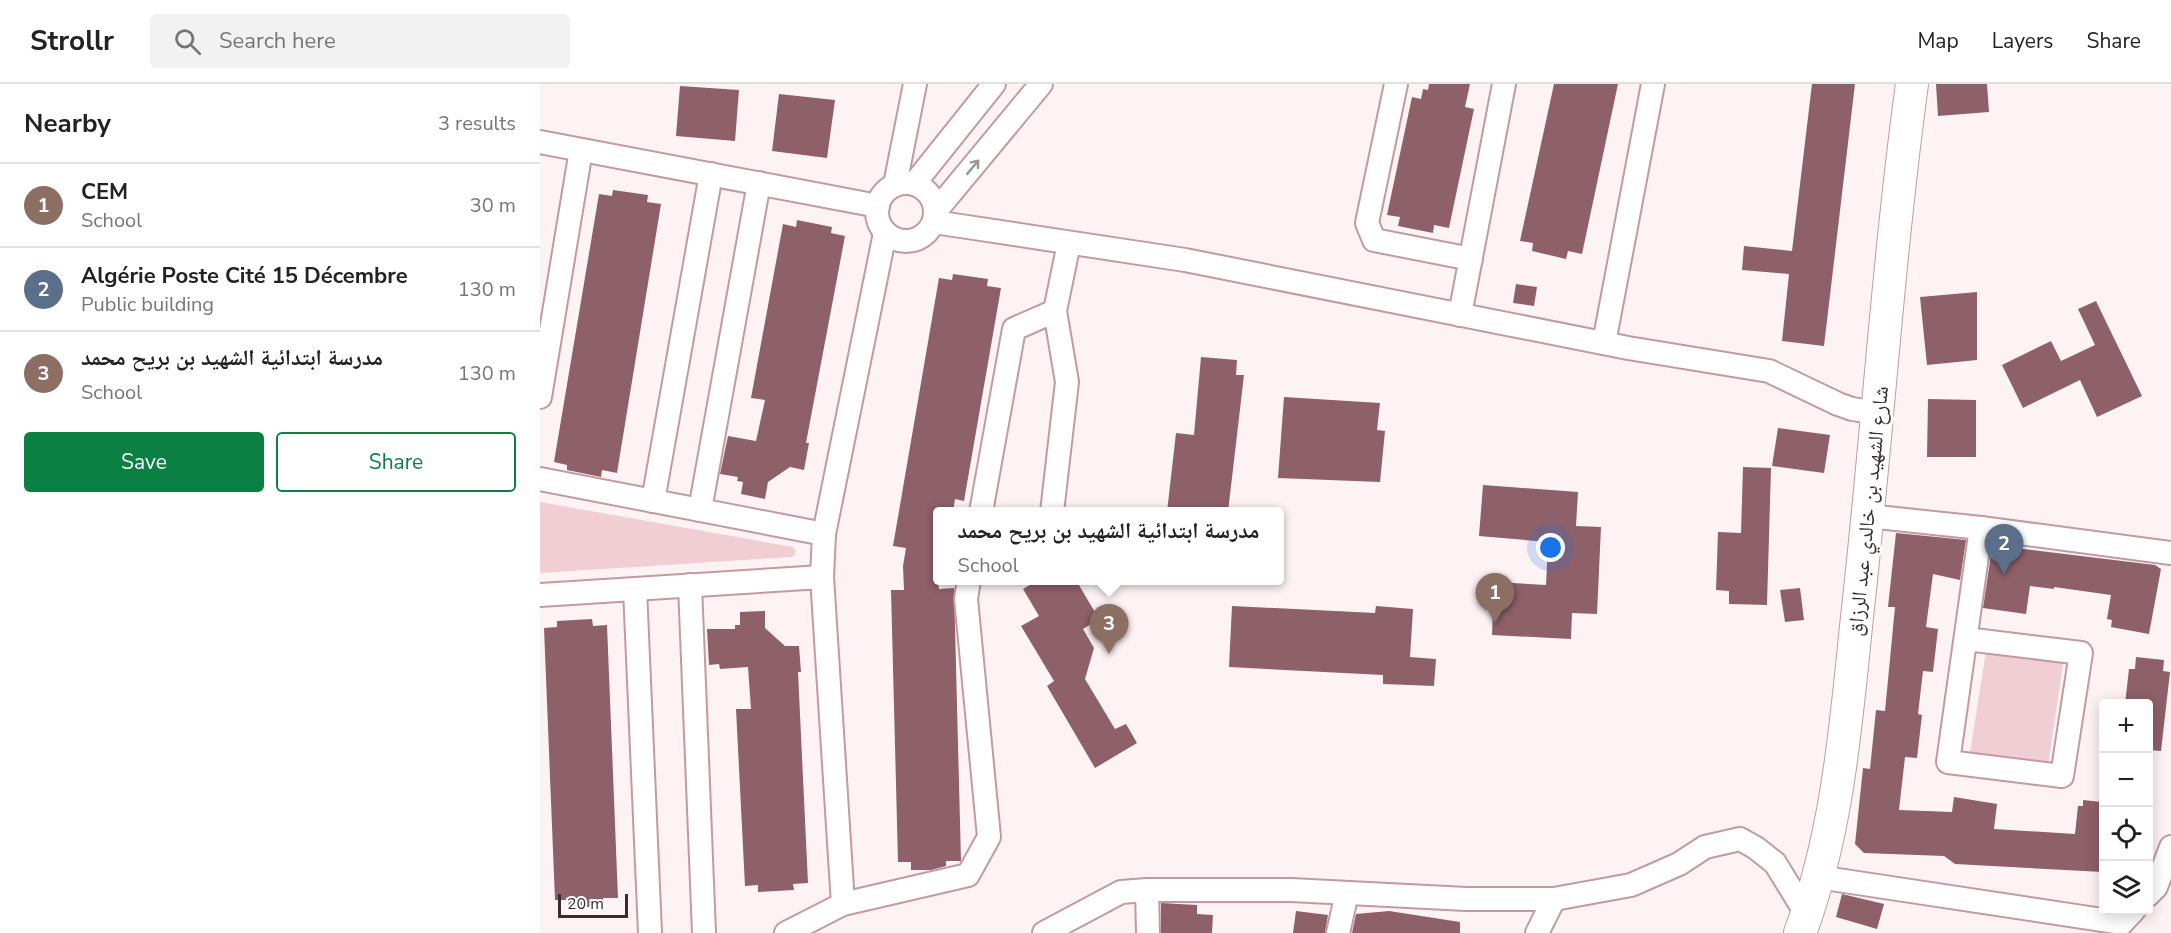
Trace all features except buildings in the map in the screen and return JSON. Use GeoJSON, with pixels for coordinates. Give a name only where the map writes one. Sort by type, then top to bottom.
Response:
{"type":"FeatureCollection","features":[{"type":"Feature","properties":{"kind":"main road","name":"شارع الشهيد بن خالدي عبد الرزاق"},"geometry":{"type":"LineString","coordinates":[[1803,924],[1818,877],[1840,776],[1912,84]]}},
{"type":"Feature","properties":{"kind":"street"},"geometry":{"type":"LineString","coordinates":[[905,185],[915,84]]}},
{"type":"Feature","properties":{"kind":"street"},"geometry":{"type":"LineString","coordinates":[[994,84],[905,185],[881,197],[877,215],[885,233],[893,239],[913,241],[922,237],[929,230],[935,217],[1041,84]]}},
{"type":"Feature","properties":{"kind":"street"},"geometry":{"type":"LineString","coordinates":[[1396,84],[1367,223],[1370,232],[1374,240],[1471,259]]}},
{"type":"Feature","properties":{"kind":"street"},"geometry":{"type":"LineString","coordinates":[[1460,315],[1504,84]]}},
{"type":"Feature","properties":{"kind":"street"},"geometry":{"type":"LineString","coordinates":[[1605,343],[1653,84]]}},
{"type":"Feature","properties":{"kind":"street"},"geometry":{"type":"LineString","coordinates":[[540,142],[878,206]]}},
{"type":"Feature","properties":{"kind":"street"},"geometry":{"type":"LineString","coordinates":[[540,397],[580,150]]}},
{"type":"Feature","properties":{"kind":"street"},"geometry":{"type":"LineString","coordinates":[[653,501],[711,174]]}},
{"type":"Feature","properties":{"kind":"street"},"geometry":{"type":"LineString","coordinates":[[700,510],[759,183]]}},
{"type":"Feature","properties":{"kind":"street"},"geometry":{"type":"LineString","coordinates":[[905,185],[922,188],[929,194],[935,217]]}},
{"type":"Feature","properties":{"kind":"street"},"geometry":{"type":"LineString","coordinates":[[935,217],[1069,243],[1185,261],[1605,343],[1769,371],[1838,404],[1852,409],[1879,413]]}},
{"type":"Feature","properties":{"kind":"street"},"geometry":{"type":"LineString","coordinates":[[843,904],[822,577],[824,534],[885,233]]}},
{"type":"Feature","properties":{"kind":"street"},"geometry":{"type":"LineString","coordinates":[[1053,507],[1066,382],[1055,311],[1069,243]]}},
{"type":"Feature","properties":{"kind":"street"},"geometry":{"type":"LineString","coordinates":[[982,507],[1014,329],[1055,311]]}},
{"type":"Feature","properties":{"kind":"street"},"geometry":{"type":"LineString","coordinates":[[540,479],[824,534]]}},
{"type":"Feature","properties":{"kind":"street"},"geometry":{"type":"LineString","coordinates":[[1868,516],[2171,553]]}},
{"type":"Feature","properties":{"kind":"street"},"geometry":{"type":"LineString","coordinates":[[1966,639],[2081,653],[2062,776],[1948,762],[1981,528]]}},
{"type":"Feature","properties":{"kind":"street"},"geometry":{"type":"LineString","coordinates":[[540,596],[822,577]]}},
{"type":"Feature","properties":{"kind":"street"},"geometry":{"type":"LineString","coordinates":[[690,585],[705,933]]}},
{"type":"Feature","properties":{"kind":"street"},"geometry":{"type":"LineString","coordinates":[[786,933],[843,904],[968,874],[989,837],[966,599],[968,585]]}},
{"type":"Feature","properties":{"kind":"street"},"geometry":{"type":"LineString","coordinates":[[635,589],[650,933]]}},
{"type":"Feature","properties":{"kind":"street"},"geometry":{"type":"LineString","coordinates":[[1044,933],[1121,892],[1147,890],[1291,890],[1466,900],[1554,898],[1632,885],[1679,864],[1705,847],[1740,839],[1775,863],[1803,924]]}},
{"type":"Feature","properties":{"kind":"street"},"geometry":{"type":"LineString","coordinates":[[2153,890],[2171,847]]}},
{"type":"Feature","properties":{"kind":"street"},"geometry":{"type":"LineString","coordinates":[[1818,877],[2122,923],[2129,915]]}},
{"type":"Feature","properties":{"kind":"street"},"geometry":{"type":"LineString","coordinates":[[1147,890],[1148,933]]}},
{"type":"Feature","properties":{"kind":"street"},"geometry":{"type":"LineString","coordinates":[[1338,933],[1347,893]]}},
{"type":"Feature","properties":{"kind":"street"},"geometry":{"type":"LineString","coordinates":[[1537,933],[1554,898]]}},
{"type":"Feature","properties":{"kind":"shaded area"},"geometry":{"type":"Polygon","coordinates":[[[540,502],[793,547],[796,551],[791,557],[540,573],[540,502]]]}},
{"type":"Feature","properties":{"kind":"shaded area"},"geometry":{"type":"Polygon","coordinates":[[[1986,651],[2063,664],[2048,766],[1970,753],[1986,651]]]}},
{"type":"Feature","properties":{"kind":"place","name":"Algérie Poste Cité 15 Décembre"},"geometry":{"type":"Point","coordinates":[2004,574]}},
{"type":"Feature","properties":{"kind":"place","name":"CEM"},"geometry":{"type":"Point","coordinates":[1495,623]}},
{"type":"Feature","properties":{"kind":"place","name":"مدرسة ابتدائية الشهيد بن بريح محمد"},"geometry":{"type":"Point","coordinates":[1109,654]}}]}
